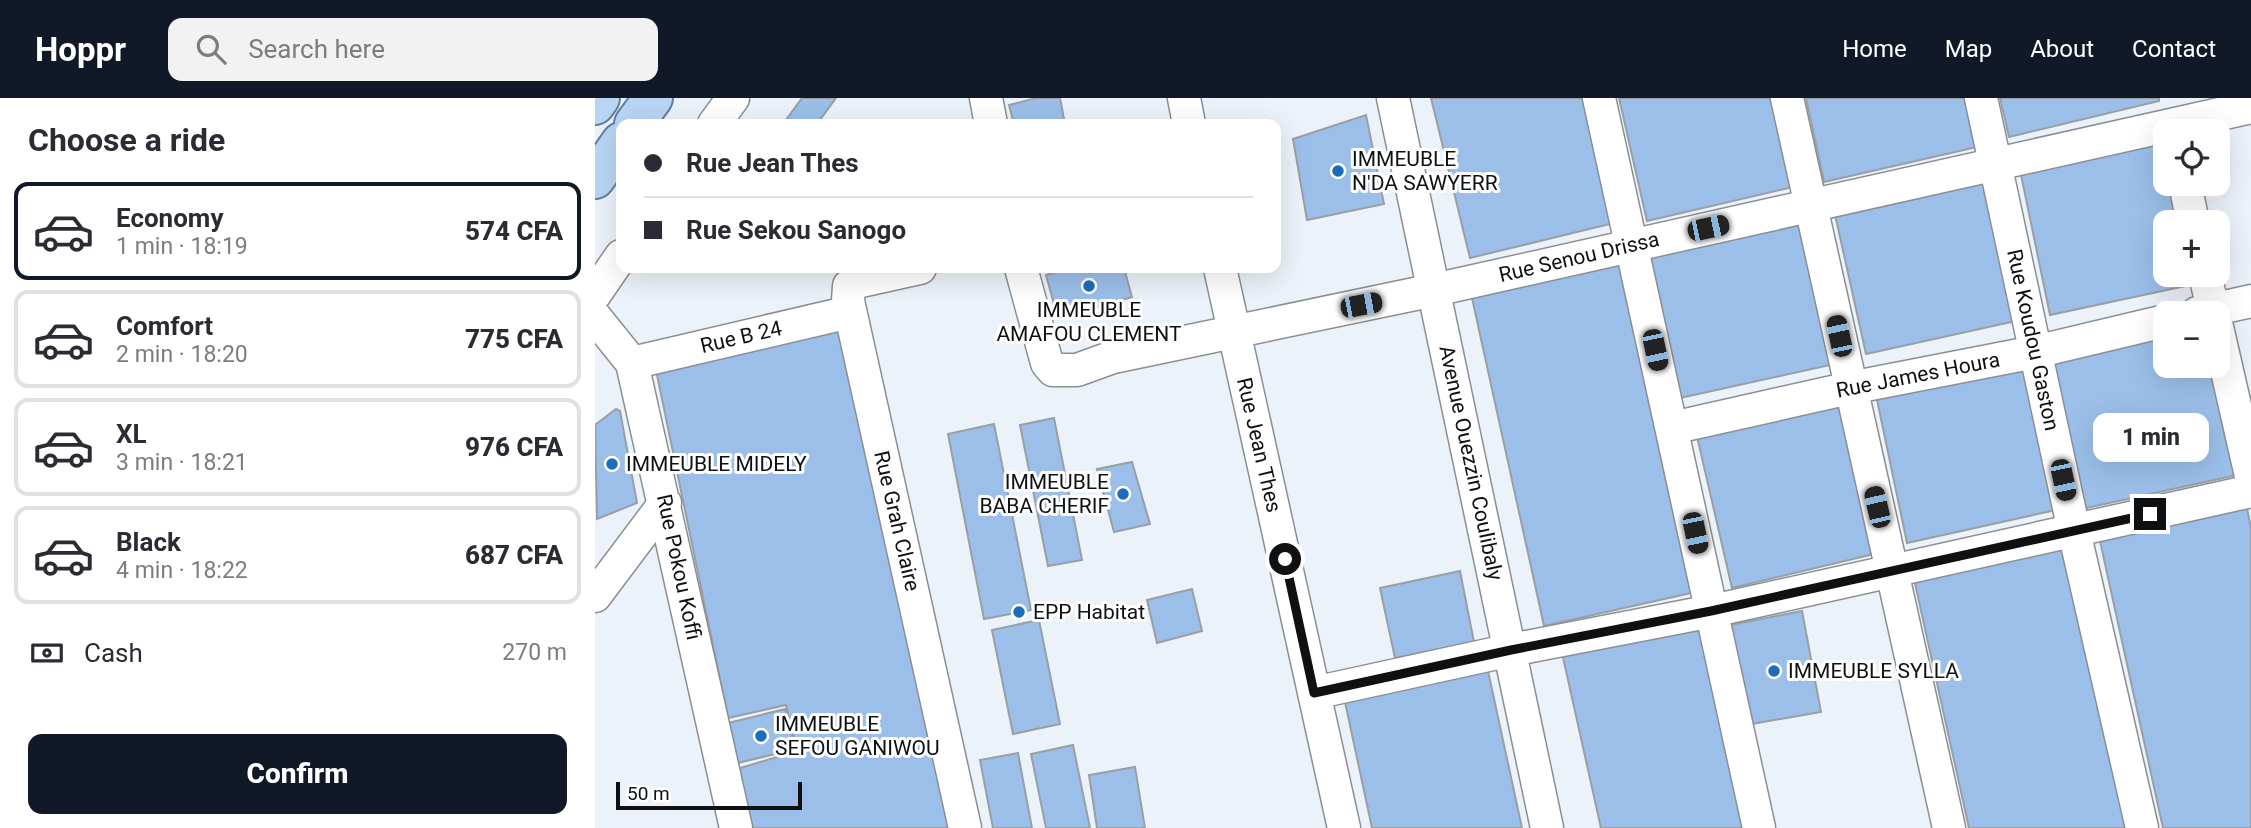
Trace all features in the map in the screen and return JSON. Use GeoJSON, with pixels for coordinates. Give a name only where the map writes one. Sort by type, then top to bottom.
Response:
{"type":"FeatureCollection","features":[{"type":"Feature","properties":{"kind":"main road"},"geometry":{"type":"LineString","coordinates":[[595,105],[600,98]]}},
{"type":"Feature","properties":{"kind":"main road"},"geometry":{"type":"LineString","coordinates":[[638,119],[653,98]]}},
{"type":"Feature","properties":{"kind":"main road"},"geometry":{"type":"LineString","coordinates":[[595,179],[616,149]]}},
{"type":"Feature","properties":{"kind":"street"},"geometry":{"type":"LineString","coordinates":[[718,119],[733,98]]}},
{"type":"Feature","properties":{"kind":"street"},"geometry":{"type":"LineString","coordinates":[[986,98],[990,119]]}},
{"type":"Feature","properties":{"kind":"street"},"geometry":{"type":"LineString","coordinates":[[1184,98],[1188,119]]}},
{"type":"Feature","properties":{"kind":"street","name":"Avenue Ouezzin Coulibaly"},"geometry":{"type":"LineString","coordinates":[[1393,98],[1547,828]]}},
{"type":"Feature","properties":{"kind":"street"},"geometry":{"type":"LineString","coordinates":[[1599,98],[1759,828]]}},
{"type":"Feature","properties":{"kind":"street"},"geometry":{"type":"LineString","coordinates":[[1787,98],[1949,828]]}},
{"type":"Feature","properties":{"kind":"street","name":"Rue Koudou Gaston"},"geometry":{"type":"LineString","coordinates":[[1981,98],[2074,531],[2142,828]]}},
{"type":"Feature","properties":{"kind":"street","name":"Rue Senou Drissa"},"geometry":{"type":"LineString","coordinates":[[1022,273],[1044,356],[1053,370],[1077,370],[1113,357],[1434,290],[1994,164],[2170,118],[2251,107]]}},
{"type":"Feature","properties":{"kind":"street"},"geometry":{"type":"LineString","coordinates":[[595,293],[616,263]]}},
{"type":"Feature","properties":{"kind":"street","name":"Rue Grah Claire"},"geometry":{"type":"LineString","coordinates":[[896,273],[849,286],[850,312],[965,828]]}},
{"type":"Feature","properties":{"kind":"street","name":"Rue Jean Thes"},"geometry":{"type":"LineString","coordinates":[[1221,273],[1344,828]]}},
{"type":"Feature","properties":{"kind":"street"},"geometry":{"type":"LineString","coordinates":[[2230,309],[2251,302]]}},
{"type":"Feature","properties":{"kind":"street","name":"Rue B 24"},"geometry":{"type":"LineString","coordinates":[[632,363],[850,312]]}},
{"type":"Feature","properties":{"kind":"street","name":"Rue Pokou Koffi"},"geometry":{"type":"LineString","coordinates":[[595,317],[632,363],[736,828]]}},
{"type":"Feature","properties":{"kind":"street","name":"Rue James Houra"},"geometry":{"type":"LineString","coordinates":[[1672,428],[1850,388],[2035,352],[2153,324]]}},
{"type":"Feature","properties":{"kind":"street"},"geometry":{"type":"LineString","coordinates":[[2226,378],[2251,476]]}},
{"type":"Feature","properties":{"kind":"street"},"geometry":{"type":"LineString","coordinates":[[1314,693],[1511,650],[1711,611],[2251,491]]}},
{"type":"Feature","properties":{"kind":"street"},"geometry":{"type":"LineString","coordinates":[[595,596],[665,503]]}},
{"type":"Feature","properties":{"kind":"building"},"geometry":{"type":"Polygon","coordinates":[[[802,98],[836,98],[821,119],[787,119],[802,98]]]}},
{"type":"Feature","properties":{"kind":"building"},"geometry":{"type":"Polygon","coordinates":[[[1036,98],[1060,98],[1064,119],[1013,119],[1009,105],[1036,98]]]}},
{"type":"Feature","properties":{"kind":"building"},"geometry":{"type":"Polygon","coordinates":[[[1431,98],[1588,98],[1618,222],[1470,258],[1431,98]]]}},
{"type":"Feature","properties":{"kind":"building"},"geometry":{"type":"Polygon","coordinates":[[[1619,98],[1777,98],[1797,186],[1647,221],[1619,98]]]}},
{"type":"Feature","properties":{"kind":"building"},"geometry":{"type":"Polygon","coordinates":[[[1806,98],[1966,98],[1977,147],[1824,182],[1806,98]]]}},
{"type":"Feature","properties":{"kind":"building"},"geometry":{"type":"Polygon","coordinates":[[[2000,98],[2159,98],[2159,101],[2009,137],[2000,98]]]}},
{"type":"Feature","properties":{"kind":"building","name":"IMMEUBLE N'DA SAWYERR"},"geometry":{"type":"Polygon","coordinates":[[[1366,115],[1384,204],[1307,220],[1293,139],[1366,115]]]}},
{"type":"Feature","properties":{"kind":"building"},"geometry":{"type":"Polygon","coordinates":[[[2153,142],[2153,196],[2177,196],[2179,210],[2153,210],[2153,287],[2181,287],[2050,315],[2020,170],[2153,142]]]}},
{"type":"Feature","properties":{"kind":"building"},"geometry":{"type":"Polygon","coordinates":[[[1984,176],[2016,321],[1866,354],[1834,210],[1984,176]]]}},
{"type":"Feature","properties":{"kind":"building"},"geometry":{"type":"Polygon","coordinates":[[[1799,221],[1830,365],[1680,398],[1650,253],[1799,221]]]}},
{"type":"Feature","properties":{"kind":"building"},"geometry":{"type":"Polygon","coordinates":[[[1619,265],[1691,593],[1544,626],[1472,298],[1619,265]]]}},
{"type":"Feature","properties":{"kind":"building","name":"IMMEUBLE AMAFOU CLEMENT"},"geometry":{"type":"Polygon","coordinates":[[[1125,273],[1132,297],[1058,319],[1046,275],[1125,273]]]}},
{"type":"Feature","properties":{"kind":"building"},"geometry":{"type":"Polygon","coordinates":[[[842,327],[956,828],[753,828],[737,769],[797,751],[786,705],[728,718],[656,370],[842,327]]]}},
{"type":"Feature","properties":{"kind":"building"},"geometry":{"type":"Polygon","coordinates":[[[2153,336],[2153,378],[2217,378],[2237,475],[2082,509],[2050,358],[2153,336]]]}},
{"type":"Feature","properties":{"kind":"building"},"geometry":{"type":"Polygon","coordinates":[[[2025,363],[2056,510],[1907,543],[1876,395],[2025,363]]]}},
{"type":"Feature","properties":{"kind":"building"},"geometry":{"type":"Polygon","coordinates":[[[1838,399],[1874,554],[1732,588],[1696,432],[1838,399]]]}},
{"type":"Feature","properties":{"kind":"building","name":"IMMEUBLE MIDELY"},"geometry":{"type":"Polygon","coordinates":[[[616,409],[620,411],[637,503],[597,519],[595,425],[616,409]]]}},
{"type":"Feature","properties":{"kind":"building"},"geometry":{"type":"Polygon","coordinates":[[[1054,418],[1082,560],[1048,566],[1020,425],[1054,418]]]}},
{"type":"Feature","properties":{"kind":"building"},"geometry":{"type":"Polygon","coordinates":[[[994,424],[1031,610],[984,619],[948,434],[994,424]]]}},
{"type":"Feature","properties":{"kind":"building","name":"IMMEUBLE BABA CHERIF"},"geometry":{"type":"Polygon","coordinates":[[[1132,462],[1150,524],[1114,532],[1097,469],[1132,462]]]}},
{"type":"Feature","properties":{"kind":"building"},"geometry":{"type":"Polygon","coordinates":[[[2247,508],[2251,528],[2251,828],[2163,828],[2100,541],[2247,508]]]}},
{"type":"Feature","properties":{"kind":"building"},"geometry":{"type":"Polygon","coordinates":[[[2065,545],[2128,828],[1969,828],[1914,579],[2065,545]]]}},
{"type":"Feature","properties":{"kind":"building"},"geometry":{"type":"Polygon","coordinates":[[[1460,571],[1474,642],[1395,658],[1380,588],[1460,571]]]}},
{"type":"Feature","properties":{"kind":"building"},"geometry":{"type":"Polygon","coordinates":[[[1192,589],[1202,631],[1157,643],[1147,600],[1192,589]]]}},
{"type":"Feature","properties":{"kind":"building","name":"IMMEUBLE SYLLA"},"geometry":{"type":"Polygon","coordinates":[[[1802,611],[1821,712],[1746,725],[1725,626],[1802,611]]]}},
{"type":"Feature","properties":{"kind":"building"},"geometry":{"type":"Polygon","coordinates":[[[1039,620],[1060,724],[1013,734],[992,630],[1039,620]]]}},
{"type":"Feature","properties":{"kind":"building"},"geometry":{"type":"Polygon","coordinates":[[[1702,622],[1747,828],[1601,828],[1562,653],[1702,622]]]}},
{"type":"Feature","properties":{"kind":"building"},"geometry":{"type":"Polygon","coordinates":[[[1488,671],[1522,828],[1372,828],[1345,702],[1488,671]]]}},
{"type":"Feature","properties":{"kind":"building","name":"IMMEUBLE SEFOU GANIWOU"},"geometry":{"type":"Polygon","coordinates":[[[785,709],[795,749],[738,763],[728,723],[785,709]]]}},
{"type":"Feature","properties":{"kind":"building"},"geometry":{"type":"Polygon","coordinates":[[[1073,745],[1090,828],[1046,828],[1031,754],[1073,745]]]}},
{"type":"Feature","properties":{"kind":"building"},"geometry":{"type":"Polygon","coordinates":[[[1018,753],[1032,828],[993,828],[980,760],[1018,753]]]}},
{"type":"Feature","properties":{"kind":"building"},"geometry":{"type":"Polygon","coordinates":[[[1135,767],[1145,828],[1097,828],[1089,775],[1135,767]]]}},
{"type":"Feature","properties":{"kind":"place","name":"IMMEUBLE N'DA SAWYERR"},"geometry":{"type":"Point","coordinates":[1338,171]}},
{"type":"Feature","properties":{"kind":"place","name":"IMMEUBLE AMAFOU CLEMENT"},"geometry":{"type":"Point","coordinates":[1089,286]}},
{"type":"Feature","properties":{"kind":"place","name":"IMMEUBLE MIDELY"},"geometry":{"type":"Point","coordinates":[612,464]}},
{"type":"Feature","properties":{"kind":"place","name":"IMMEUBLE BABA CHERIF"},"geometry":{"type":"Point","coordinates":[1123,494]}},
{"type":"Feature","properties":{"kind":"place","name":"EPP Habitat"},"geometry":{"type":"Point","coordinates":[1019,612]}},
{"type":"Feature","properties":{"kind":"place","name":"IMMEUBLE SYLLA"},"geometry":{"type":"Point","coordinates":[1774,671]}},
{"type":"Feature","properties":{"kind":"place","name":"IMMEUBLE SEFOU GANIWOU"},"geometry":{"type":"Point","coordinates":[761,736]}},
{"type":"Feature","properties":{"kind":"route"},"geometry":{"type":"LineString","coordinates":[[1285,559],[1314,693],[1511,650],[1711,611],[2150,514]]}}]}
